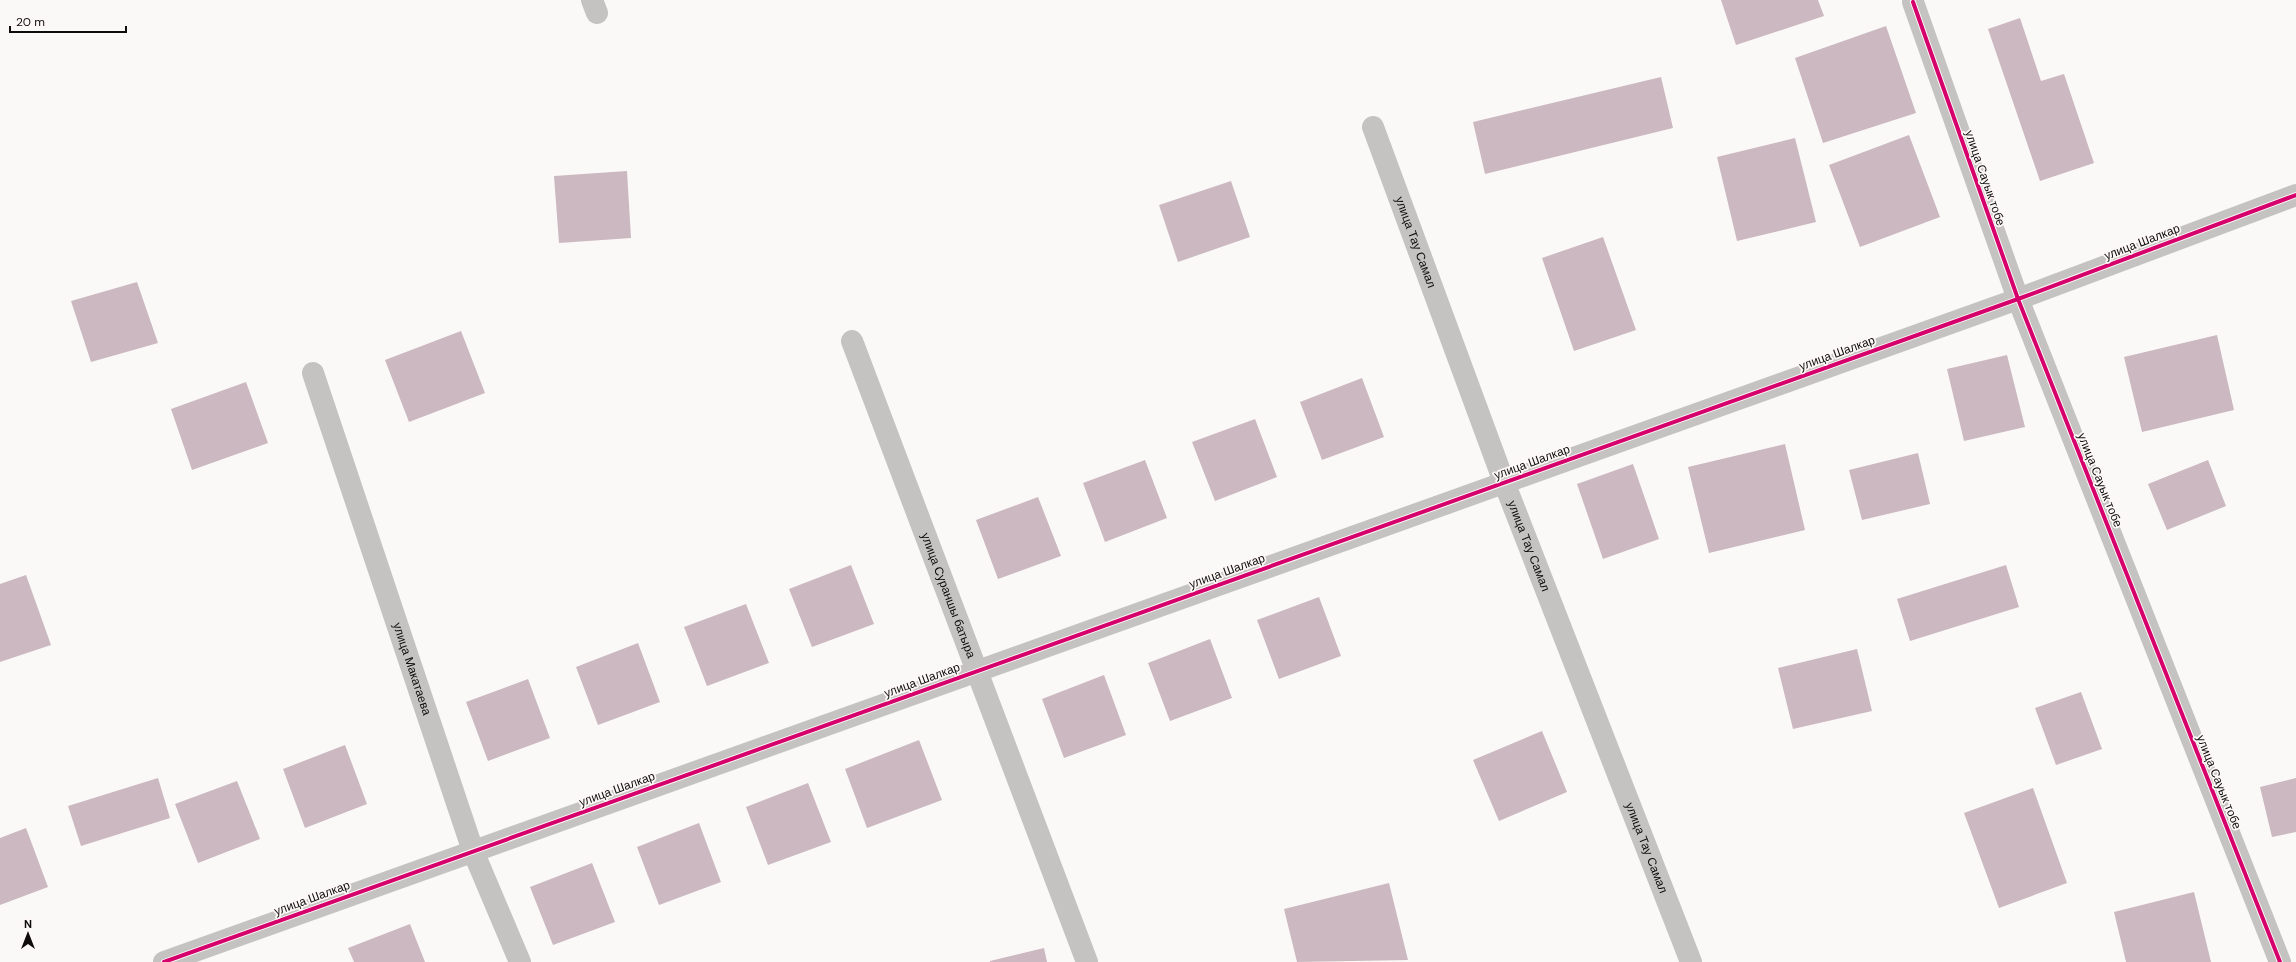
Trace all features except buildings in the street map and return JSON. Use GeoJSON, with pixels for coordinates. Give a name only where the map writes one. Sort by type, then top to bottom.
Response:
{"type":"FeatureCollection","features":[{"type":"Feature","properties":{"kind":"street","name":"улица Сауык тобе"},"geometry":{"type":"LineString","coordinates":[[1913,2],[2018,299],[2280,962]]}},
{"type":"Feature","properties":{"kind":"street","name":"улица Тау Самал"},"geometry":{"type":"LineString","coordinates":[[1374,127],[1504,482],[1690,962]]}},
{"type":"Feature","properties":{"kind":"street","name":"улица Шалкар"},"geometry":{"type":"LineString","coordinates":[[164,962],[2018,299],[2296,194]]}},
{"type":"Feature","properties":{"kind":"street","name":"улица Сураншы батыра"},"geometry":{"type":"LineString","coordinates":[[852,341],[1087,962]]}},
{"type":"Feature","properties":{"kind":"street","name":"улица Макатаева"},"geometry":{"type":"LineString","coordinates":[[313,373],[473,851],[520,962]]}},
{"type":"Feature","properties":{"kind":"cycle path"},"geometry":{"type":"LineString","coordinates":[[1913,2],[2018,299],[2280,962]]}},
{"type":"Feature","properties":{"kind":"cycle path"},"geometry":{"type":"LineString","coordinates":[[164,962],[2018,299],[2296,195]]}}]}
